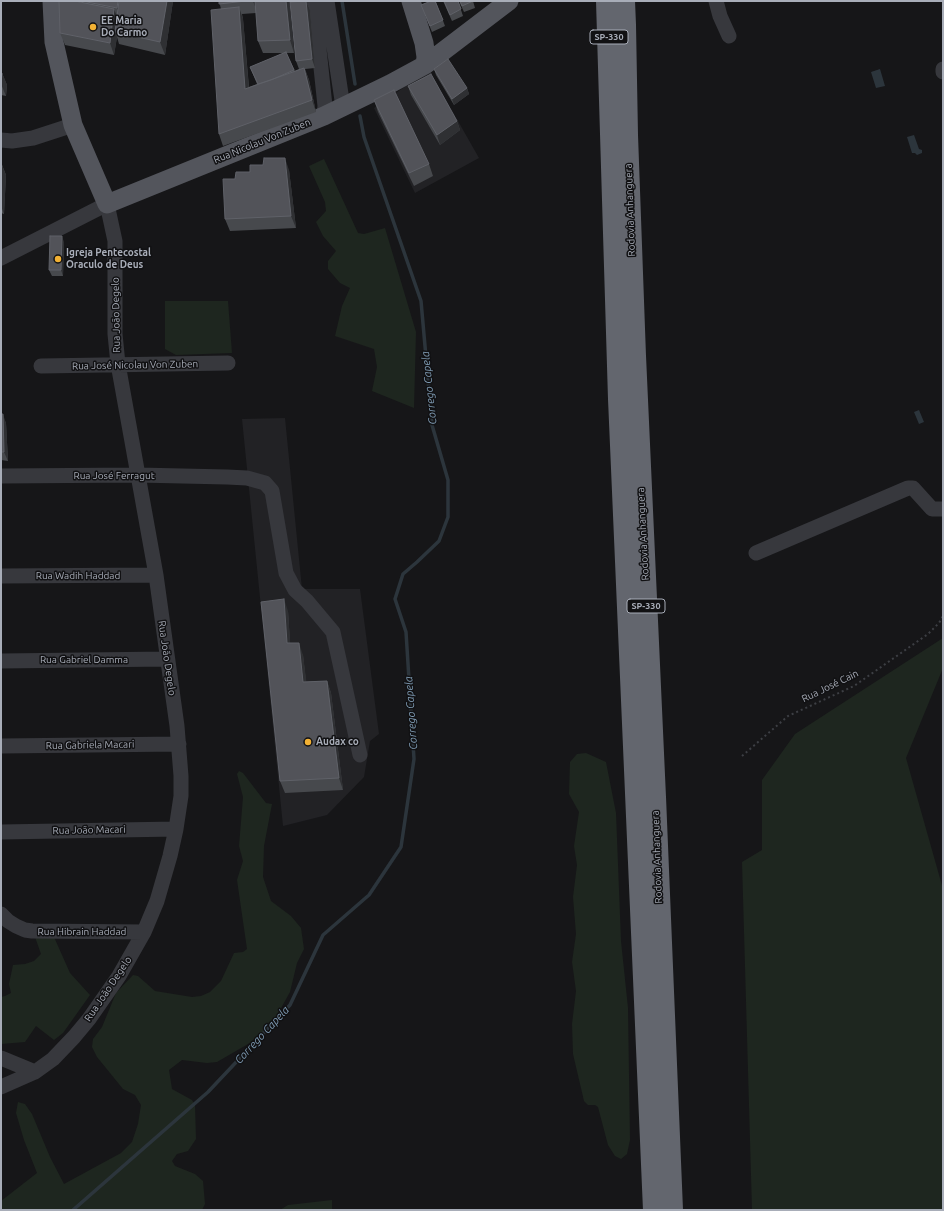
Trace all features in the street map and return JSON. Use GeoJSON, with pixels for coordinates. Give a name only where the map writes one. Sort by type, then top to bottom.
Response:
{"type":"FeatureCollection","features":[{"type":"Feature","properties":{"kind":"highway"},"geometry":{"type":"LineString","coordinates":[[596,1],[610,73]]}},
{"type":"Feature","properties":{"kind":"highway","name":"Rodovia Anhanguera"},"geometry":{"type":"LineString","coordinates":[[607,1],[619,399],[654,1210]]}},
{"type":"Feature","properties":{"kind":"highway","name":"Rodovia Anhanguera"},"geometry":{"type":"LineString","coordinates":[[624,1],[627,135],[636,364],[672,1210]]}},
{"type":"Feature","properties":{"kind":"main road"},"geometry":{"type":"LineString","coordinates":[[52,1],[54,42],[73,125],[107,204]]}},
{"type":"Feature","properties":{"kind":"main road"},"geometry":{"type":"LineString","coordinates":[[411,1],[424,43],[426,57],[425,65]]}},
{"type":"Feature","properties":{"kind":"main road","name":"Rua Nicolau Von Zuben"},"geometry":{"type":"LineString","coordinates":[[107,204],[324,116],[390,84],[425,65],[509,1]]}},
{"type":"Feature","properties":{"kind":"main road"},"geometry":{"type":"LineString","coordinates":[[424,43],[438,46],[458,41]]}},
{"type":"Feature","properties":{"kind":"street"},"geometry":{"type":"LineString","coordinates":[[314,1],[325,106],[324,116]]}},
{"type":"Feature","properties":{"kind":"street"},"geometry":{"type":"LineString","coordinates":[[327,1],[343,107]]}},
{"type":"Feature","properties":{"kind":"street"},"geometry":{"type":"LineString","coordinates":[[716,1],[720,16],[729,36]]}},
{"type":"Feature","properties":{"kind":"street"},"geometry":{"type":"LineString","coordinates":[[1,140],[12,141],[33,138],[73,125]]}},
{"type":"Feature","properties":{"kind":"street","name":"Rua Nicolau Von Zuben"},"geometry":{"type":"LineString","coordinates":[[1,258],[107,204]]}},
{"type":"Feature","properties":{"kind":"street","name":"Rua João Degelo"},"geometry":{"type":"LineString","coordinates":[[1,1087],[35,1072],[53,1059],[89,1019],[119,976],[144,932],[157,901],[176,829],[181,789],[179,744],[156,576],[114,334],[115,242],[107,204]]}},
{"type":"Feature","properties":{"kind":"street","name":"Rua José Nicolau Von Zuben"},"geometry":{"type":"LineString","coordinates":[[42,366],[228,364]]}},
{"type":"Feature","properties":{"kind":"street","name":"Rua José Ferragut"},"geometry":{"type":"LineString","coordinates":[[1,476],[138,475],[227,477],[247,478],[265,483],[272,491],[286,573],[295,590],[307,601],[332,632],[360,754]]}},
{"type":"Feature","properties":{"kind":"street"},"geometry":{"type":"LineString","coordinates":[[756,553],[908,488],[913,488],[932,510],[943,509]]}},
{"type":"Feature","properties":{"kind":"street","name":"Rua Wadih Haddad"},"geometry":{"type":"LineString","coordinates":[[1,576],[156,576]]}},
{"type":"Feature","properties":{"kind":"street","name":"Rua Gabriel Damma"},"geometry":{"type":"LineString","coordinates":[[1,661],[168,659]]}},
{"type":"Feature","properties":{"kind":"street","name":"Rua Gabriela Macari"},"geometry":{"type":"LineString","coordinates":[[1,746],[179,744]]}},
{"type":"Feature","properties":{"kind":"street","name":"Rua João Macari"},"geometry":{"type":"LineString","coordinates":[[1,832],[176,829]]}},
{"type":"Feature","properties":{"kind":"street","name":"Rua Hibrain Haddad"},"geometry":{"type":"LineString","coordinates":[[1,914],[16,926],[32,932],[144,932]]}},
{"type":"Feature","properties":{"kind":"street"},"geometry":{"type":"LineString","coordinates":[[1,1058],[35,1072]]}},
{"type":"Feature","properties":{"kind":"path","name":"Rua José Cain"},"geometry":{"type":"LineString","coordinates":[[742,756],[788,716],[854,686],[928,634],[939,623],[943,616]]}},
{"type":"Feature","properties":{"kind":"shaded area"},"geometry":{"type":"Polygon","coordinates":[[[880,69],[885,86],[876,88],[871,72],[880,69]]]}},
{"type":"Feature","properties":{"kind":"shaded area"},"geometry":{"type":"Polygon","coordinates":[[[429,70],[479,158],[415,193],[374,108],[429,70]]]}},
{"type":"Feature","properties":{"kind":"shaded area"},"geometry":{"type":"Polygon","coordinates":[[[914,135],[919,149],[922,150],[922,153],[917,155],[912,153],[907,137],[914,135]]]}},
{"type":"Feature","properties":{"kind":"shaded area"},"geometry":{"type":"Polygon","coordinates":[[[324,159],[358,233],[364,234],[385,228],[416,332],[414,408],[372,391],[377,367],[374,349],[335,336],[342,306],[350,288],[340,283],[328,269],[328,261],[336,251],[323,236],[316,222],[326,211],[325,202],[309,166],[324,159]]]}},
{"type":"Feature","properties":{"kind":"shaded area"},"geometry":{"type":"Polygon","coordinates":[[[165,301],[228,301],[232,353],[176,355],[165,349],[165,301]]]}},
{"type":"Feature","properties":{"kind":"shaded area"},"geometry":{"type":"Polygon","coordinates":[[[919,410],[924,422],[919,424],[914,412],[919,410]]]}},
{"type":"Feature","properties":{"kind":"shaded area"},"geometry":{"type":"Polygon","coordinates":[[[285,418],[302,589],[360,589],[379,734],[370,741],[364,777],[327,815],[283,826],[242,419],[285,418]]]}},
{"type":"Feature","properties":{"kind":"shaded area"},"geometry":{"type":"Polygon","coordinates":[[[943,638],[943,668],[906,758],[943,889],[943,1210],[752,1210],[742,862],[762,850],[762,780],[795,734],[943,638]]]}},
{"type":"Feature","properties":{"kind":"shaded area"},"geometry":{"type":"Polygon","coordinates":[[[586,753],[606,762],[616,813],[621,941],[628,1008],[630,1140],[627,1154],[621,1159],[615,1156],[608,1145],[598,1107],[595,1105],[588,1105],[584,1101],[573,1054],[572,1024],[576,991],[572,962],[576,934],[573,897],[577,865],[574,846],[579,812],[569,794],[570,762],[577,754],[586,753]]]}},
{"type":"Feature","properties":{"kind":"shaded area"},"geometry":{"type":"Polygon","coordinates":[[[239,771],[243,773],[266,803],[272,804],[264,846],[263,877],[271,901],[291,916],[301,928],[304,949],[297,963],[290,992],[276,1017],[264,1032],[248,1044],[217,1062],[207,1063],[182,1060],[169,1070],[172,1089],[192,1100],[195,1105],[196,1139],[188,1151],[177,1154],[172,1161],[175,1166],[195,1174],[203,1181],[205,1204],[202,1210],[1,1210],[1,1201],[37,1173],[24,1140],[16,1113],[18,1102],[25,1104],[32,1114],[50,1157],[64,1184],[121,1153],[132,1142],[138,1124],[141,1105],[135,1095],[123,1089],[97,1057],[92,1047],[93,1039],[102,1027],[116,993],[133,975],[138,976],[155,991],[192,997],[201,996],[210,992],[221,981],[234,953],[243,952],[247,949],[237,880],[243,861],[239,846],[243,797],[237,774],[239,771]]]}},
{"type":"Feature","properties":{"kind":"shaded area"},"geometry":{"type":"Polygon","coordinates":[[[35,937],[54,937],[70,973],[90,995],[63,1033],[54,1040],[36,1026],[25,1042],[1,1044],[1,997],[11,993],[9,984],[13,965],[25,964],[34,961],[41,954],[35,937]]]}},
{"type":"Feature","properties":{"kind":"shaded area"},"geometry":{"type":"Polygon","coordinates":[[[332,1200],[332,1210],[280,1210],[288,1205],[332,1200]]]}},
{"type":"Feature","properties":{"kind":"building"},"geometry":{"type":"Polygon","coordinates":[[[59,1],[75,1],[114,9],[110,43],[60,33],[59,1]]]}},
{"type":"Feature","properties":{"kind":"building"},"geometry":{"type":"Polygon","coordinates":[[[82,1],[118,1],[117,8],[82,1]]]}},
{"type":"Feature","properties":{"kind":"building"},"geometry":{"type":"Polygon","coordinates":[[[119,1],[167,1],[160,42],[115,32],[119,1]]]}},
{"type":"Feature","properties":{"kind":"building"},"geometry":{"type":"Polygon","coordinates":[[[219,1],[246,1],[219,4],[219,1]]]}},
{"type":"Feature","properties":{"kind":"building"},"geometry":{"type":"Polygon","coordinates":[[[255,1],[286,1],[290,40],[258,41],[255,1]]]}},
{"type":"Feature","properties":{"kind":"building"},"geometry":{"type":"Polygon","coordinates":[[[306,1],[312,59],[296,61],[290,2],[306,1]]]}},
{"type":"Feature","properties":{"kind":"building"},"geometry":{"type":"Polygon","coordinates":[[[435,1],[443,20],[430,26],[421,5],[435,1]]]}},
{"type":"Feature","properties":{"kind":"building"},"geometry":{"type":"Polygon","coordinates":[[[444,1],[458,1],[461,9],[450,15],[444,1]]]}},
{"type":"Feature","properties":{"kind":"building"},"geometry":{"type":"Polygon","coordinates":[[[460,1],[473,1],[462,6],[460,1]]]}},
{"type":"Feature","properties":{"kind":"building"},"geometry":{"type":"Polygon","coordinates":[[[239,7],[245,89],[304,68],[312,100],[219,134],[211,10],[239,7]]]}},
{"type":"Feature","properties":{"kind":"building"},"geometry":{"type":"Polygon","coordinates":[[[286,52],[294,70],[258,84],[250,67],[286,52]]]}},
{"type":"Feature","properties":{"kind":"building"},"geometry":{"type":"Polygon","coordinates":[[[448,59],[467,88],[452,99],[434,69],[448,59]]]}},
{"type":"Feature","properties":{"kind":"building"},"geometry":{"type":"Polygon","coordinates":[[[431,74],[457,121],[437,135],[408,86],[431,74]]]}},
{"type":"Feature","properties":{"kind":"building"},"geometry":{"type":"Polygon","coordinates":[[[394,90],[429,164],[409,173],[374,100],[394,90]]]}},
{"type":"Feature","properties":{"kind":"building"},"geometry":{"type":"Polygon","coordinates":[[[264,158],[285,158],[291,216],[225,219],[223,179],[235,179],[236,172],[250,172],[250,165],[263,165],[264,158]]]}},
{"type":"Feature","properties":{"kind":"building","name":"Igreja Pentecostal Oraculo de Deus"},"geometry":{"type":"Polygon","coordinates":[[[50,236],[62,236],[61,270],[49,270],[50,236]]]}},
{"type":"Feature","properties":{"kind":"building"},"geometry":{"type":"Polygon","coordinates":[[[1,414],[3,414],[4,452],[1,452],[1,414]]]}},
{"type":"Feature","properties":{"kind":"building","name":"Audax co"},"geometry":{"type":"Polygon","coordinates":[[[284,599],[287,643],[299,643],[303,682],[327,681],[339,778],[280,781],[261,602],[284,599]]]}},
{"type":"Feature","properties":{"kind":"waterway","name":"Corrego Capela"},"geometry":{"type":"LineString","coordinates":[[342,1],[355,84]]}},
{"type":"Feature","properties":{"kind":"waterway","name":"Corrego Capela"},"geometry":{"type":"LineString","coordinates":[[73,1210],[208,1092],[290,1005],[323,935],[369,895],[401,847],[414,759],[406,632],[395,599],[403,574],[439,541],[448,517],[448,480],[432,425],[421,301],[364,137],[360,116]]}},
{"type":"Feature","properties":{"kind":"place","name":"EE Maria Do Carmo"},"geometry":{"type":"Point","coordinates":[93,27]}},
{"type":"Feature","properties":{"kind":"place","name":"Igreja Pentecostal Oraculo de Deus"},"geometry":{"type":"Point","coordinates":[58,259]}},
{"type":"Feature","properties":{"kind":"place","name":"Audax co"},"geometry":{"type":"Point","coordinates":[308,742]}}]}
